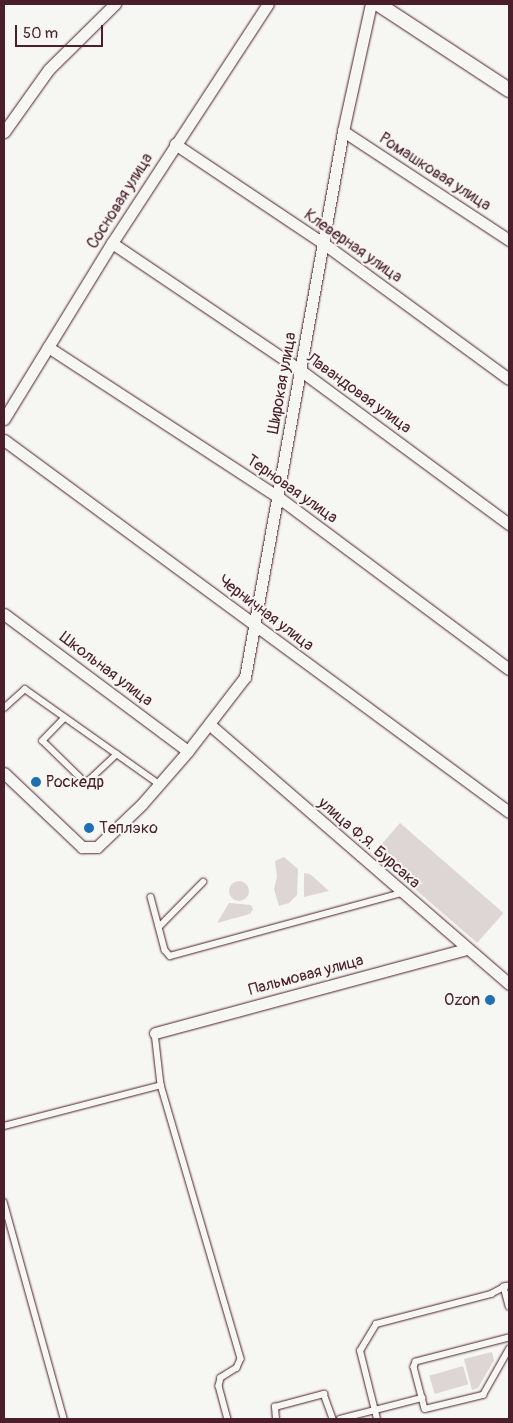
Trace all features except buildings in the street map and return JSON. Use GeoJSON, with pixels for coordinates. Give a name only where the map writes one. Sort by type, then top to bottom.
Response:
{"type":"FeatureCollection","features":[{"type":"Feature","properties":{"kind":"street"},"geometry":{"type":"LineString","coordinates":[[4,132],[50,69],[115,4]]}},
{"type":"Feature","properties":{"kind":"street","name":"Сосновая улица"},"geometry":{"type":"LineString","coordinates":[[4,419],[112,243],[268,4]]}},
{"type":"Feature","properties":{"kind":"street","name":"Широкая улица"},"geometry":{"type":"LineString","coordinates":[[4,773],[82,847],[97,848],[188,751],[245,677],[343,131],[371,4]]}},
{"type":"Feature","properties":{"kind":"street"},"geometry":{"type":"LineString","coordinates":[[378,4],[509,90]]}},
{"type":"Feature","properties":{"kind":"street","name":"Ромашковая улица"},"geometry":{"type":"LineString","coordinates":[[343,131],[509,240]]}},
{"type":"Feature","properties":{"kind":"street","name":"Клеверная улица"},"geometry":{"type":"LineString","coordinates":[[175,144],[323,243],[509,379]]}},
{"type":"Feature","properties":{"kind":"street","name":"Лавандовая улица"},"geometry":{"type":"LineString","coordinates":[[112,243],[300,370],[509,524]]}},
{"type":"Feature","properties":{"kind":"street","name":"Терновая улица"},"geometry":{"type":"LineString","coordinates":[[48,347],[278,497],[509,669]]}},
{"type":"Feature","properties":{"kind":"street","name":"Черничная улица"},"geometry":{"type":"LineString","coordinates":[[4,440],[509,812]]}},
{"type":"Feature","properties":{"kind":"street","name":"Школьная улица"},"geometry":{"type":"LineString","coordinates":[[4,614],[188,751]]}},
{"type":"Feature","properties":{"kind":"street","name":"улица Ф.Я. Бурсака"},"geometry":{"type":"LineString","coordinates":[[209,724],[466,949],[509,984]]}},
{"type":"Feature","properties":{"kind":"street","name":"Пальмовая улица"},"geometry":{"type":"LineString","coordinates":[[155,1033],[466,949]]}},
{"type":"Feature","properties":{"kind":"lane"},"geometry":{"type":"LineString","coordinates":[[4,708],[25,689],[159,784]]}},
{"type":"Feature","properties":{"kind":"lane"},"geometry":{"type":"LineString","coordinates":[[65,718],[43,741],[86,783],[117,754]]}},
{"type":"Feature","properties":{"kind":"lane"},"geometry":{"type":"LineString","coordinates":[[159,927],[203,882]]}},
{"type":"Feature","properties":{"kind":"lane"},"geometry":{"type":"LineString","coordinates":[[151,897],[159,927],[170,956],[402,893]]}},
{"type":"Feature","properties":{"kind":"lane"},"geometry":{"type":"LineString","coordinates":[[155,1033],[161,1085],[241,1360],[237,1368],[221,1378],[219,1386],[228,1419]]}},
{"type":"Feature","properties":{"kind":"lane"},"geometry":{"type":"LineString","coordinates":[[4,1126],[161,1085]]}},
{"type":"Feature","properties":{"kind":"lane"},"geometry":{"type":"LineString","coordinates":[[4,1202],[64,1419]]}},
{"type":"Feature","properties":{"kind":"lane"},"geometry":{"type":"LineString","coordinates":[[377,1419],[360,1350],[376,1324],[491,1294],[507,1286],[509,1306]]}},
{"type":"Feature","properties":{"kind":"lane"},"geometry":{"type":"LineString","coordinates":[[509,1338],[416,1362],[414,1367],[427,1410],[483,1395],[509,1349]]}},
{"type":"Feature","properties":{"kind":"lane"},"geometry":{"type":"LineString","coordinates":[[276,1419],[275,1407],[322,1394],[328,1398],[333,1419]]}},
{"type":"Feature","properties":{"kind":"lane"},"geometry":{"type":"LineString","coordinates":[[340,1419],[422,1398]]}},
{"type":"Feature","properties":{"kind":"shaded area"},"geometry":{"type":"Polygon","coordinates":[[[400,823],[503,913],[477,943],[374,853],[400,823]]]}},
{"type":"Feature","properties":{"kind":"shaded area"},"geometry":{"type":"Polygon","coordinates":[[[284,857],[298,869],[297,895],[289,903],[279,906],[274,889],[277,877],[275,861],[284,857]]]}},
{"type":"Feature","properties":{"kind":"shaded area"},"geometry":{"type":"Polygon","coordinates":[[[304,873],[310,874],[329,891],[304,897],[304,873]]]}},
{"type":"Feature","properties":{"kind":"shaded area"},"geometry":{"type":"Polygon","coordinates":[[[235,881],[243,881],[249,887],[249,895],[243,901],[235,901],[229,895],[229,887],[235,881]]]}},
{"type":"Feature","properties":{"kind":"shaded area"},"geometry":{"type":"Polygon","coordinates":[[[229,903],[251,905],[253,909],[250,914],[217,923],[229,903]]]}},
{"type":"Feature","properties":{"kind":"shaded area"},"geometry":{"type":"Polygon","coordinates":[[[492,1352],[494,1360],[478,1388],[472,1390],[464,1359],[492,1352]]]}},
{"type":"Feature","properties":{"kind":"shaded area"},"geometry":{"type":"Polygon","coordinates":[[[463,1366],[468,1384],[435,1394],[429,1376],[463,1366]]]}},
{"type":"Feature","properties":{"kind":"place","name":"Роскедр"},"geometry":{"type":"Point","coordinates":[36,782]}},
{"type":"Feature","properties":{"kind":"place","name":"Теплэко"},"geometry":{"type":"Point","coordinates":[89,828]}},
{"type":"Feature","properties":{"kind":"place","name":"Ozon"},"geometry":{"type":"Point","coordinates":[490,1000]}}]}
